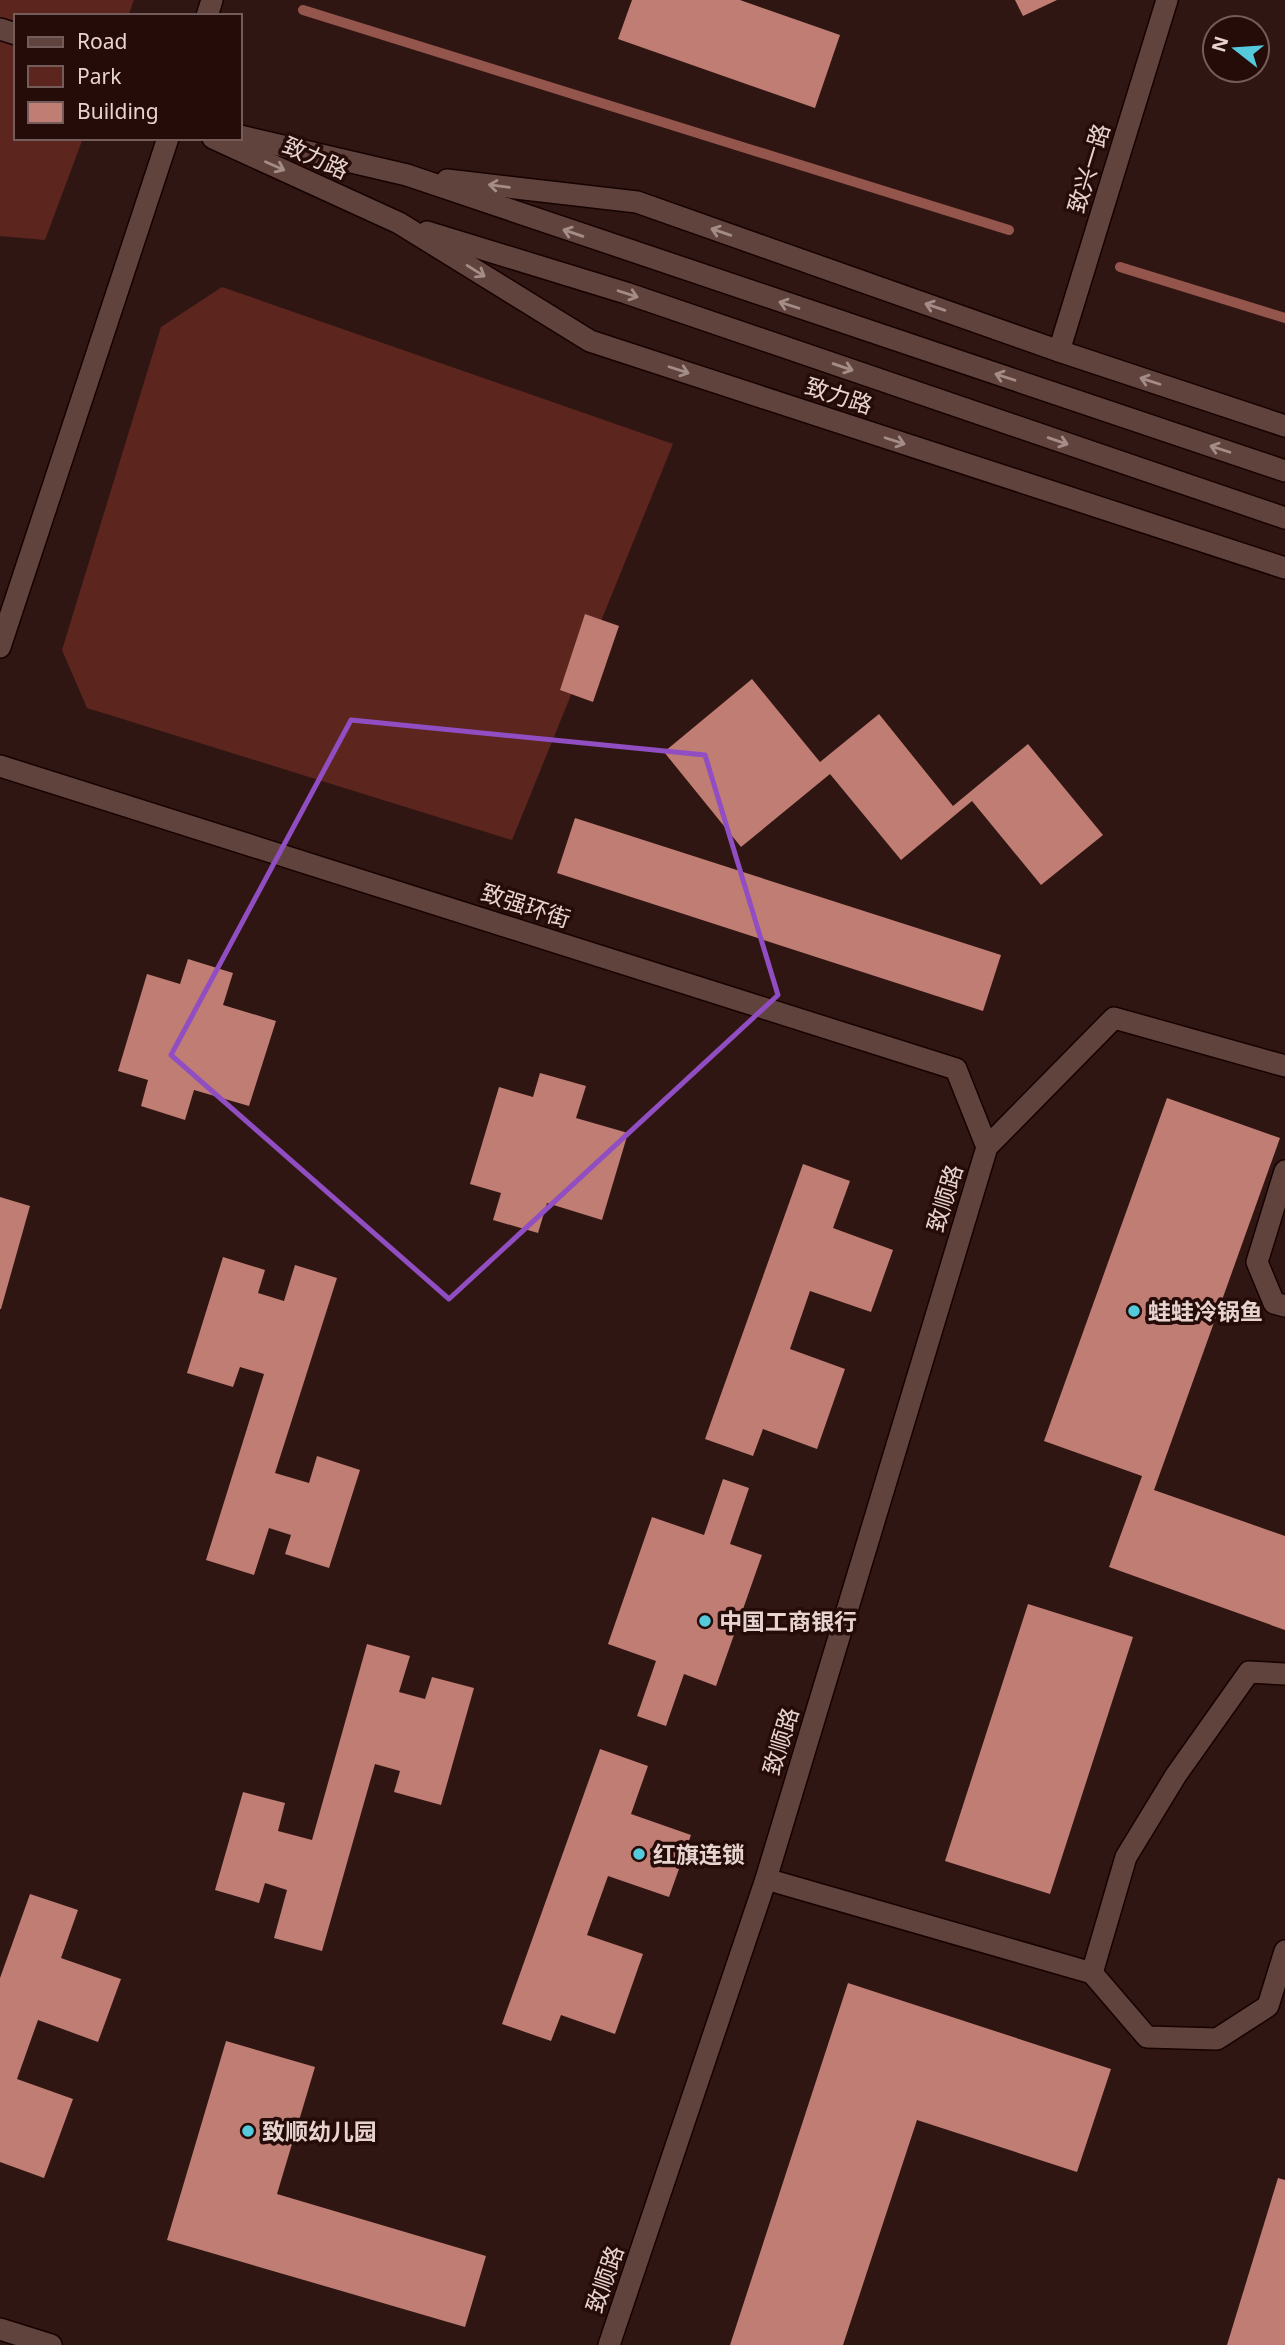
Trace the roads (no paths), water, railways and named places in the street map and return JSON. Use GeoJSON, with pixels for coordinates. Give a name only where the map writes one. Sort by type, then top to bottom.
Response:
{"type":"FeatureCollection","features":[{"type":"Feature","properties":{"kind":"street","name":"致兴一路"},"geometry":{"type":"LineString","coordinates":[[1059,351],[1167,0]]}},
{"type":"Feature","properties":{"kind":"street","name":"致力路"},"geometry":{"type":"LineString","coordinates":[[242,136],[407,175],[1285,471]]}},
{"type":"Feature","properties":{"kind":"street"},"geometry":{"type":"LineString","coordinates":[[0,647],[167,140]]}},
{"type":"Feature","properties":{"kind":"street","name":"致力路"},"geometry":{"type":"LineString","coordinates":[[216,140],[399,223],[590,341],[1285,568]]}},
{"type":"Feature","properties":{"kind":"street","name":"致力路"},"geometry":{"type":"LineString","coordinates":[[407,175],[638,202],[1059,351],[1285,426]]}},
{"type":"Feature","properties":{"kind":"street","name":"致力路"},"geometry":{"type":"LineString","coordinates":[[399,223],[626,293],[1285,518]]}},
{"type":"Feature","properties":{"kind":"street","name":"致强环街"},"geometry":{"type":"LineString","coordinates":[[0,766],[956,1069],[987,1147]]}},
{"type":"Feature","properties":{"kind":"street"},"geometry":{"type":"LineString","coordinates":[[987,1147],[1114,1018],[1285,1066]]}},
{"type":"Feature","properties":{"kind":"street","name":"致顺路"},"geometry":{"type":"LineString","coordinates":[[609,2345],[766,1879],[987,1147]]}},
{"type":"Feature","properties":{"kind":"street"},"geometry":{"type":"LineString","coordinates":[[1285,1171],[1257,1262],[1274,1303],[1285,1306]]}},
{"type":"Feature","properties":{"kind":"street"},"geometry":{"type":"LineString","coordinates":[[1092,1973],[1126,1857],[1176,1775],[1249,1672],[1285,1674]]}},
{"type":"Feature","properties":{"kind":"street"},"geometry":{"type":"LineString","coordinates":[[766,1879],[1092,1973],[1147,2037],[1217,2039],[1268,2006],[1285,1951]]}},
{"type":"Feature","properties":{"kind":"street"},"geometry":{"type":"LineString","coordinates":[[0,2329],[51,2345]]}},
{"type":"Feature","properties":{"kind":"waterway"},"geometry":{"type":"LineString","coordinates":[[303,10],[1009,230]]}},
{"type":"Feature","properties":{"kind":"waterway"},"geometry":{"type":"LineString","coordinates":[[1120,267],[1285,318]]}},
{"type":"Feature","properties":{"kind":"place","name":"蛙蛙冷锅鱼"},"geometry":{"type":"Point","coordinates":[1134,1311]}},
{"type":"Feature","properties":{"kind":"place","name":"中国工商银行"},"geometry":{"type":"Point","coordinates":[705,1621]}},
{"type":"Feature","properties":{"kind":"place","name":"红旗连锁"},"geometry":{"type":"Point","coordinates":[639,1854]}},
{"type":"Feature","properties":{"kind":"place","name":"致顺幼儿园"},"geometry":{"type":"Point","coordinates":[248,2131]}}]}
